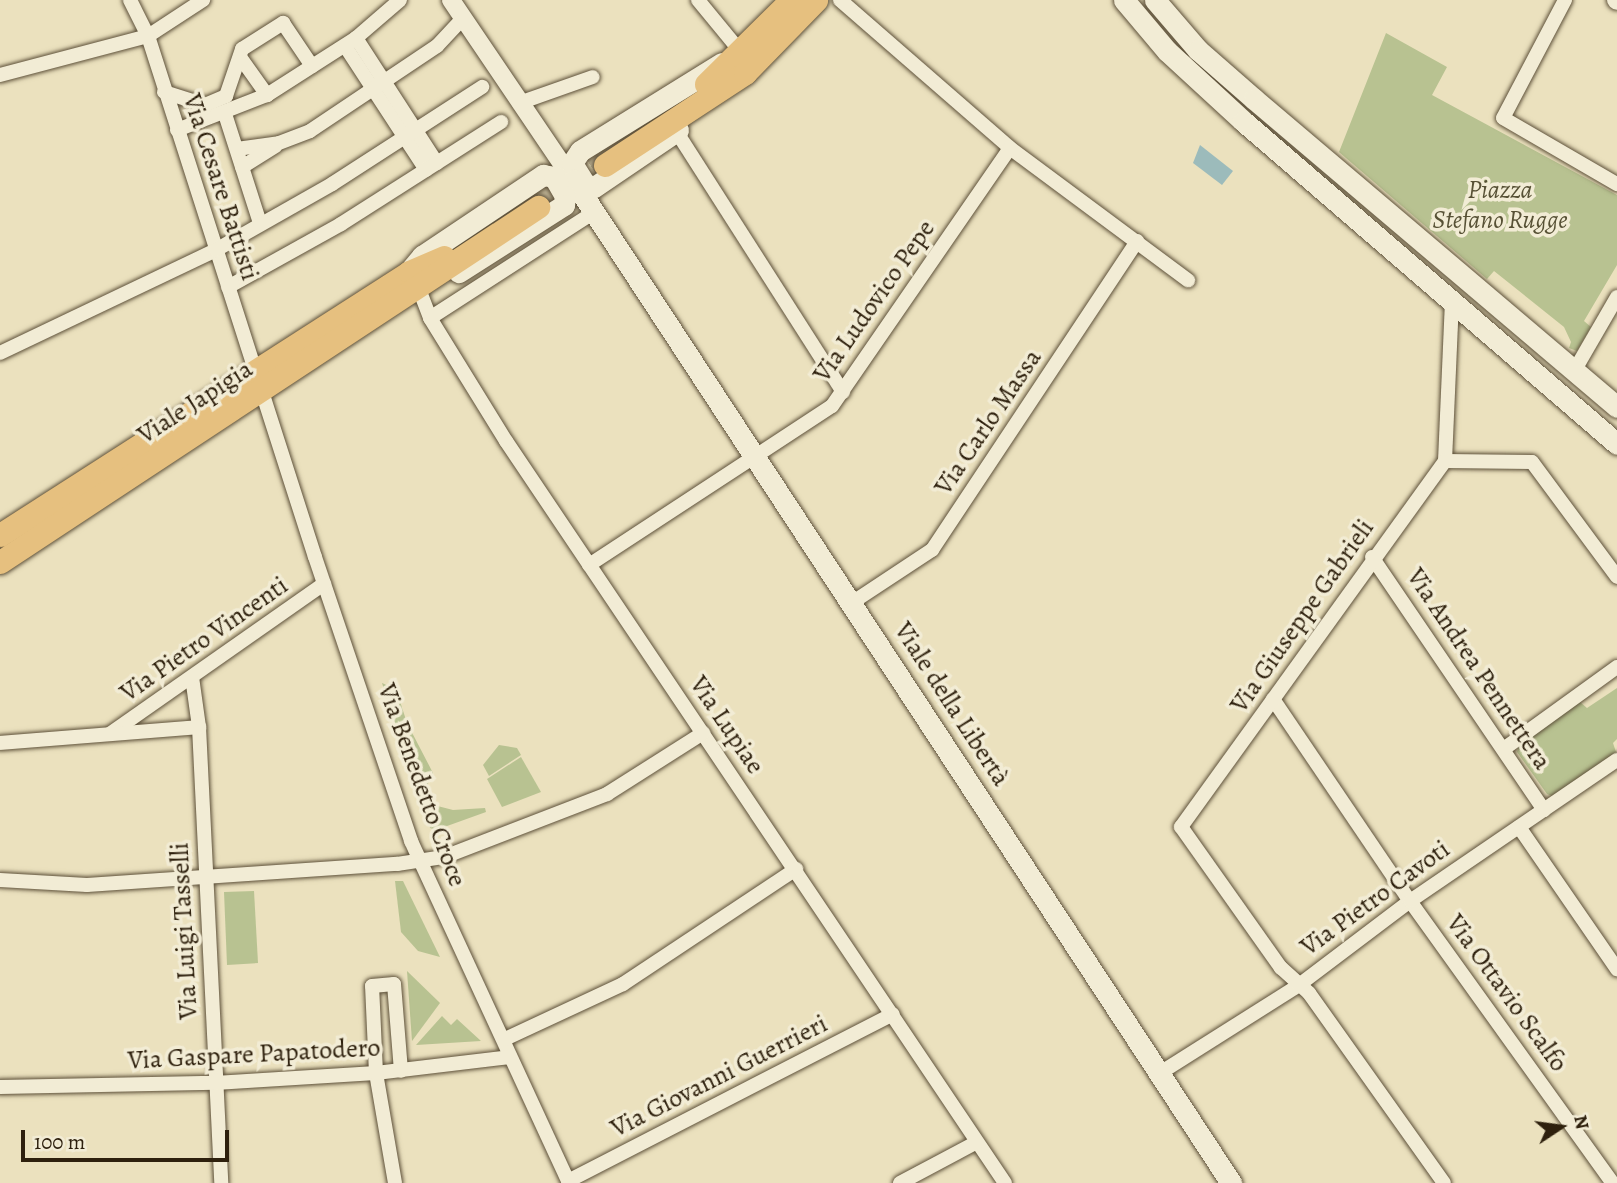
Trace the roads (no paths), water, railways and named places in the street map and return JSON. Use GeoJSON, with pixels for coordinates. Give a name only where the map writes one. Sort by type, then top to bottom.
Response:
{"type":"FeatureCollection","features":[{"type":"Feature","properties":{"kind":"main road"},"geometry":{"type":"LineString","coordinates":[[597,164],[676,131],[735,91],[738,61],[791,0]]}},
{"type":"Feature","properties":{"kind":"main road"},"geometry":{"type":"LineString","coordinates":[[543,206],[570,207],[588,213],[597,164],[816,0]]}},
{"type":"Feature","properties":{"kind":"main road"},"geometry":{"type":"LineString","coordinates":[[1124,0],[1167,51],[1243,121],[1617,444]]}},
{"type":"Feature","properties":{"kind":"main road"},"geometry":{"type":"LineString","coordinates":[[1155,0],[1198,50],[1576,368],[1617,407]]}},
{"type":"Feature","properties":{"kind":"main road"},"geometry":{"type":"LineString","coordinates":[[1243,121],[1259,103]]}},
{"type":"Feature","properties":{"kind":"main road"},"geometry":{"type":"LineString","coordinates":[[543,175],[554,177],[565,195],[543,206]]}},
{"type":"Feature","properties":{"kind":"main road","name":"Viale Japigia"},"geometry":{"type":"LineString","coordinates":[[0,562],[262,391],[414,280],[422,256],[543,175]]}},
{"type":"Feature","properties":{"kind":"main road","name":"Viale della Libertà"},"geometry":{"type":"LineString","coordinates":[[570,182],[588,213],[853,602],[1231,1183]]}},
{"type":"Feature","properties":{"kind":"main road","name":"Viale Japigia"},"geometry":{"type":"LineString","coordinates":[[0,535],[255,369],[414,280],[435,273],[543,206]]}},
{"type":"Feature","properties":{"kind":"main road"},"geometry":{"type":"LineString","coordinates":[[1558,391],[1576,368]]}},
{"type":"Feature","properties":{"kind":"street","name":"Via Cesare Battisti"},"geometry":{"type":"LineString","coordinates":[[130,0],[148,36],[262,391]]}},
{"type":"Feature","properties":{"kind":"street"},"geometry":{"type":"LineString","coordinates":[[0,75],[148,36],[204,0]]}},
{"type":"Feature","properties":{"kind":"street"},"geometry":{"type":"LineString","coordinates":[[177,130],[225,114],[267,95],[350,42],[400,0]]}},
{"type":"Feature","properties":{"kind":"street"},"geometry":{"type":"LineString","coordinates":[[451,0],[570,182]]}},
{"type":"Feature","properties":{"kind":"street"},"geometry":{"type":"LineString","coordinates":[[698,0],[738,61]]}},
{"type":"Feature","properties":{"kind":"street"},"geometry":{"type":"LineString","coordinates":[[840,0],[1010,148],[1188,279]]}},
{"type":"Feature","properties":{"kind":"street"},"geometry":{"type":"LineString","coordinates":[[1565,0],[1503,118],[1617,184]]}},
{"type":"Feature","properties":{"kind":"street"},"geometry":{"type":"LineString","coordinates":[[242,167],[279,143],[310,131],[379,86],[437,46],[463,18]]}},
{"type":"Feature","properties":{"kind":"street"},"geometry":{"type":"LineString","coordinates":[[164,92],[205,105],[226,96],[242,49],[283,23],[312,66]]}},
{"type":"Feature","properties":{"kind":"street"},"geometry":{"type":"LineString","coordinates":[[350,42],[432,166]]}},
{"type":"Feature","properties":{"kind":"street"},"geometry":{"type":"LineString","coordinates":[[240,57],[267,95]]}},
{"type":"Feature","properties":{"kind":"street"},"geometry":{"type":"LineString","coordinates":[[519,103],[593,78]]}},
{"type":"Feature","properties":{"kind":"street"},"geometry":{"type":"LineString","coordinates":[[0,353],[216,250],[411,135],[482,87]]}},
{"type":"Feature","properties":{"kind":"street"},"geometry":{"type":"LineString","coordinates":[[225,114],[260,223]]}},
{"type":"Feature","properties":{"kind":"street"},"geometry":{"type":"LineString","coordinates":[[228,288],[341,224],[501,122]]}},
{"type":"Feature","properties":{"kind":"street"},"geometry":{"type":"LineString","coordinates":[[676,131],[842,392]]}},
{"type":"Feature","properties":{"kind":"street"},"geometry":{"type":"LineString","coordinates":[[237,149],[279,143]]}},
{"type":"Feature","properties":{"kind":"street","name":"Via Ludovico Pepe"},"geometry":{"type":"LineString","coordinates":[[589,565],[832,406],[1010,148]]}},
{"type":"Feature","properties":{"kind":"street"},"geometry":{"type":"LineString","coordinates":[[550,151],[597,164]]}},
{"type":"Feature","properties":{"kind":"street"},"geometry":{"type":"LineString","coordinates":[[543,175],[550,151]]}},
{"type":"Feature","properties":{"kind":"street"},"geometry":{"type":"LineString","coordinates":[[430,318],[588,213]]}},
{"type":"Feature","properties":{"kind":"street","name":"Via Carlo Massa"},"geometry":{"type":"LineString","coordinates":[[853,602],[932,550],[1137,241]]}},
{"type":"Feature","properties":{"kind":"street","name":"Via Lupiae"},"geometry":{"type":"LineString","coordinates":[[414,280],[430,318],[589,565],[1005,1183]]}},
{"type":"Feature","properties":{"kind":"street"},"geometry":{"type":"LineString","coordinates":[[1452,302],[1445,461],[1532,462],[1617,577]]}},
{"type":"Feature","properties":{"kind":"street"},"geometry":{"type":"LineString","coordinates":[[1576,368],[1615,305]]}},
{"type":"Feature","properties":{"kind":"street","name":"Via Benedetto Croce"},"geometry":{"type":"LineString","coordinates":[[262,391],[324,584],[421,862],[505,1039],[510,1058],[568,1182]]}},
{"type":"Feature","properties":{"kind":"street","name":"Via Giuseppe Gabrieli"},"geometry":{"type":"LineString","coordinates":[[1299,985],[1281,968],[1181,827],[1372,557],[1445,461]]}},
{"type":"Feature","properties":{"kind":"street","name":"Via Andrea Pennettera"},"geometry":{"type":"LineString","coordinates":[[1372,557],[1505,748],[1544,810]]}},
{"type":"Feature","properties":{"kind":"street","name":"Via Pietro Vincenti"},"geometry":{"type":"LineString","coordinates":[[111,733],[324,584]]}},
{"type":"Feature","properties":{"kind":"street"},"geometry":{"type":"LineString","coordinates":[[1505,748],[1617,667]]}},
{"type":"Feature","properties":{"kind":"street","name":"Via Luigi Tasselli"},"geometry":{"type":"LineString","coordinates":[[192,677],[199,727],[221,1183]]}},
{"type":"Feature","properties":{"kind":"street","name":"Via Ottavio Scalfo"},"geometry":{"type":"LineString","coordinates":[[1273,699],[1410,901],[1612,1181]]}},
{"type":"Feature","properties":{"kind":"street","name":"Via Pietro Vincenti"},"geometry":{"type":"LineString","coordinates":[[0,743],[199,727]]}},
{"type":"Feature","properties":{"kind":"street"},"geometry":{"type":"LineString","coordinates":[[0,880],[87,885],[421,862],[444,857],[607,793],[703,733]]}},
{"type":"Feature","properties":{"kind":"street","name":"Via Pietro Cavoti"},"geometry":{"type":"LineString","coordinates":[[1160,1073],[1299,985],[1410,901],[1616,764]]}},
{"type":"Feature","properties":{"kind":"street"},"geometry":{"type":"LineString","coordinates":[[1519,827],[1617,969]]}},
{"type":"Feature","properties":{"kind":"street"},"geometry":{"type":"LineString","coordinates":[[505,1039],[623,984],[796,869]]}},
{"type":"Feature","properties":{"kind":"street"},"geometry":{"type":"LineString","coordinates":[[395,1183],[376,1073],[372,986],[394,984],[401,1071]]}},
{"type":"Feature","properties":{"kind":"street"},"geometry":{"type":"LineString","coordinates":[[1299,985],[1444,1183]]}},
{"type":"Feature","properties":{"kind":"street","name":"Via Giovanni Guerrieri"},"geometry":{"type":"LineString","coordinates":[[568,1182],[893,1014]]}},
{"type":"Feature","properties":{"kind":"street","name":"Via Gaspare Papatodero"},"geometry":{"type":"LineString","coordinates":[[0,1087],[215,1083],[401,1071],[510,1058]]}},
{"type":"Feature","properties":{"kind":"street"},"geometry":{"type":"LineString","coordinates":[[900,1183],[978,1142]]}},
{"type":"Feature","properties":{"kind":"water"},"geometry":{"type":"Polygon","coordinates":[[[1200,145],[1233,171],[1222,185],[1193,163],[1200,145]]]}},
{"type":"Feature","properties":{"kind":"tunnel"},"geometry":{"type":"LineString","coordinates":[[533,201],[600,157]]}},
{"type":"Feature","properties":{"kind":"park label","name":"Piazza Stefano Rugge"},"geometry":{"type":"Point","coordinates":[1500,204]}}]}
